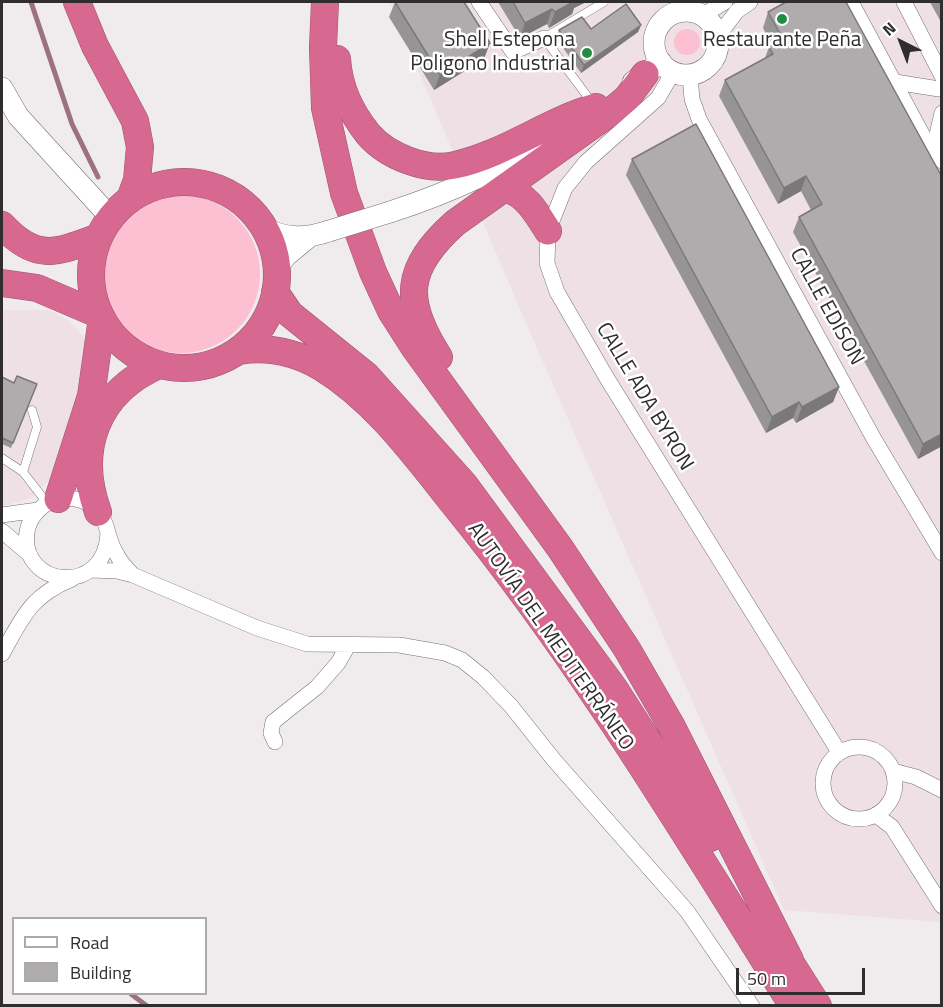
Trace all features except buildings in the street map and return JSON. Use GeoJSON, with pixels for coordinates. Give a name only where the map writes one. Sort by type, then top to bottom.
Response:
{"type":"FeatureCollection","features":[{"type":"Feature","properties":{"kind":"highway"},"geometry":{"type":"LineString","coordinates":[[2,225],[17,241],[39,251],[64,250],[105,227],[130,199],[137,180],[140,147],[135,121],[95,46],[77,2]]}},
{"type":"Feature","properties":{"kind":"highway"},"geometry":{"type":"LineString","coordinates":[[327,2],[337,39],[338,70],[353,114],[376,144],[402,158],[430,166],[454,165],[510,144],[567,115],[596,107]]}},
{"type":"Feature","properties":{"kind":"highway"},"geometry":{"type":"LineString","coordinates":[[327,2],[323,47],[326,108],[344,193],[374,272],[391,311],[414,347],[560,548]]}},
{"type":"Feature","properties":{"kind":"highway"},"geometry":{"type":"LineString","coordinates":[[560,548],[516,467],[429,339],[418,315],[413,293],[415,275],[422,258],[436,240],[455,223],[667,71]]}},
{"type":"Feature","properties":{"kind":"highway"},"geometry":{"type":"LineString","coordinates":[[105,227],[93,256],[91,276],[94,297],[101,317],[116,338],[134,353],[159,365],[193,367],[216,361],[238,351],[254,335],[267,315],[276,280],[275,254],[265,229],[247,206],[222,190],[193,182],[164,184],[130,199]]}},
{"type":"Feature","properties":{"kind":"highway"},"geometry":{"type":"LineString","coordinates":[[505,188],[518,192],[527,200],[549,231]]}},
{"type":"Feature","properties":{"kind":"highway","name":"AUTOVÍA DEL MEDITERRÁNEO"},"geometry":{"type":"LineString","coordinates":[[276,280],[290,314],[367,376],[401,411],[464,484],[523,561],[614,688],[818,1005]]}},
{"type":"Feature","properties":{"kind":"highway"},"geometry":{"type":"LineString","coordinates":[[2,283],[37,288],[101,317]]}},
{"type":"Feature","properties":{"kind":"highway"},"geometry":{"type":"LineString","coordinates":[[48,504],[91,396],[101,317]]}},
{"type":"Feature","properties":{"kind":"highway","name":"AUTOVÍA DEL MEDITERRÁNEO"},"geometry":{"type":"LineString","coordinates":[[238,351],[274,350],[293,354],[312,363],[355,392],[405,443],[482,540],[584,680],[663,799],[793,1005]]}},
{"type":"Feature","properties":{"kind":"highway"},"geometry":{"type":"LineString","coordinates":[[103,523],[90,490],[88,467],[97,426],[107,403],[120,389],[139,374],[159,365]]}},
{"type":"Feature","properties":{"kind":"highway","name":"AUTOVÍA DEL MEDITERRÁNEO"},"geometry":{"type":"LineString","coordinates":[[560,548],[627,649],[672,727],[790,960]]}},
{"type":"Feature","properties":{"kind":"street"},"geometry":{"type":"LineString","coordinates":[[479,2],[513,52],[544,38]]}},
{"type":"Feature","properties":{"kind":"street"},"geometry":{"type":"LineString","coordinates":[[667,71],[656,54],[655,35],[665,19],[685,7],[725,2]]}},
{"type":"Feature","properties":{"kind":"street"},"geometry":{"type":"LineString","coordinates":[[717,36],[737,11],[750,2]]}},
{"type":"Feature","properties":{"kind":"street"},"geometry":{"type":"LineString","coordinates":[[851,2],[937,156]]}},
{"type":"Feature","properties":{"kind":"street"},"geometry":{"type":"LineString","coordinates":[[895,82],[940,82],[904,2]]}},
{"type":"Feature","properties":{"kind":"street"},"geometry":{"type":"LineString","coordinates":[[265,229],[286,236],[319,234],[444,194],[515,160],[596,107],[667,71],[709,65],[715,57],[717,36],[714,28],[685,7]]}},
{"type":"Feature","properties":{"kind":"street","name":"CALLE ADA BYRON"},"geometry":{"type":"LineString","coordinates":[[667,71],[658,98],[586,162],[565,188],[549,231],[547,263],[557,292],[608,380],[839,752]]}},
{"type":"Feature","properties":{"kind":"street","name":"CALLE EDISON"},"geometry":{"type":"LineString","coordinates":[[667,71],[692,99],[699,119],[874,439],[942,553]]}},
{"type":"Feature","properties":{"kind":"street"},"geometry":{"type":"LineString","coordinates":[[2,88],[18,116],[105,227]]}},
{"type":"Feature","properties":{"kind":"street"},"geometry":{"type":"LineString","coordinates":[[937,156],[942,113]]}},
{"type":"Feature","properties":{"kind":"street"},"geometry":{"type":"LineString","coordinates":[[276,280],[286,256],[319,234]]}},
{"type":"Feature","properties":{"kind":"street"},"geometry":{"type":"LineString","coordinates":[[2,514],[80,500],[103,523],[116,555],[133,575]]}},
{"type":"Feature","properties":{"kind":"street"},"geometry":{"type":"LineString","coordinates":[[34,600],[34,560],[27,532],[48,504]]}},
{"type":"Feature","properties":{"kind":"street"},"geometry":{"type":"LineString","coordinates":[[2,654],[34,600],[50,588],[91,570],[103,557],[103,523]]}},
{"type":"Feature","properties":{"kind":"street"},"geometry":{"type":"LineString","coordinates":[[2,531],[49,574],[61,578],[75,578]]}},
{"type":"Feature","properties":{"kind":"street"},"geometry":{"type":"LineString","coordinates":[[91,570],[117,571],[133,575],[257,628],[307,644],[399,645],[445,653],[462,660],[483,677],[687,911],[752,1005]]}},
{"type":"Feature","properties":{"kind":"street"},"geometry":{"type":"LineString","coordinates":[[275,742],[271,733],[273,722],[317,687],[338,663],[349,644]]}},
{"type":"Feature","properties":{"kind":"street"},"geometry":{"type":"LineString","coordinates":[[849,748],[871,748],[888,761],[893,771],[895,784],[893,796],[886,807],[876,815],[852,819],[841,815],[825,796],[822,784],[824,772],[839,752],[849,748]]}},
{"type":"Feature","properties":{"kind":"street"},"geometry":{"type":"LineString","coordinates":[[893,771],[916,777],[942,790]]}},
{"type":"Feature","properties":{"kind":"street"},"geometry":{"type":"LineString","coordinates":[[876,815],[892,827],[942,906]]}},
{"type":"Feature","properties":{"kind":"lane"},"geometry":{"type":"LineString","coordinates":[[596,107],[544,38],[604,2]]}},
{"type":"Feature","properties":{"kind":"lane"},"geometry":{"type":"LineString","coordinates":[[23,472],[37,427],[32,410]]}},
{"type":"Feature","properties":{"kind":"lane"},"geometry":{"type":"LineString","coordinates":[[2,458],[23,472],[48,504]]}},
{"type":"Feature","properties":{"kind":"shaded area"},"geometry":{"type":"Polygon","coordinates":[[[389,2],[941,2],[941,922],[784,910],[536,346],[389,2]]]}},
{"type":"Feature","properties":{"kind":"shaded area"},"geometry":{"type":"Polygon","coordinates":[[[687,29],[696,33],[700,42],[696,51],[687,55],[678,51],[674,42],[678,33],[687,29]]]}},
{"type":"Feature","properties":{"kind":"shaded area"},"geometry":{"type":"Polygon","coordinates":[[[181,195],[211,201],[225,208],[237,218],[247,230],[254,244],[260,274],[254,304],[247,318],[237,330],[225,340],[211,347],[181,353],[151,347],[137,340],[125,330],[115,318],[108,304],[102,274],[108,244],[115,230],[125,218],[137,208],[151,201],[181,195]]]}},
{"type":"Feature","properties":{"kind":"shaded area"},"geometry":{"type":"Polygon","coordinates":[[[2,310],[49,310],[70,321],[86,340],[86,366],[56,473],[31,498],[3,506],[2,310]]]}},
{"type":"Feature","properties":{"kind":"waterway"},"geometry":{"type":"LineString","coordinates":[[31,2],[72,124],[98,177]]}},
{"type":"Feature","properties":{"kind":"waterway"},"geometry":{"type":"LineString","coordinates":[[132,995],[147,1006]]}},
{"type":"Feature","properties":{"kind":"place","name":"Restaurante Peña"},"geometry":{"type":"Point","coordinates":[782,19]}},
{"type":"Feature","properties":{"kind":"place","name":"Shell Estepona Poligono Industrial"},"geometry":{"type":"Point","coordinates":[587,53]}}]}
